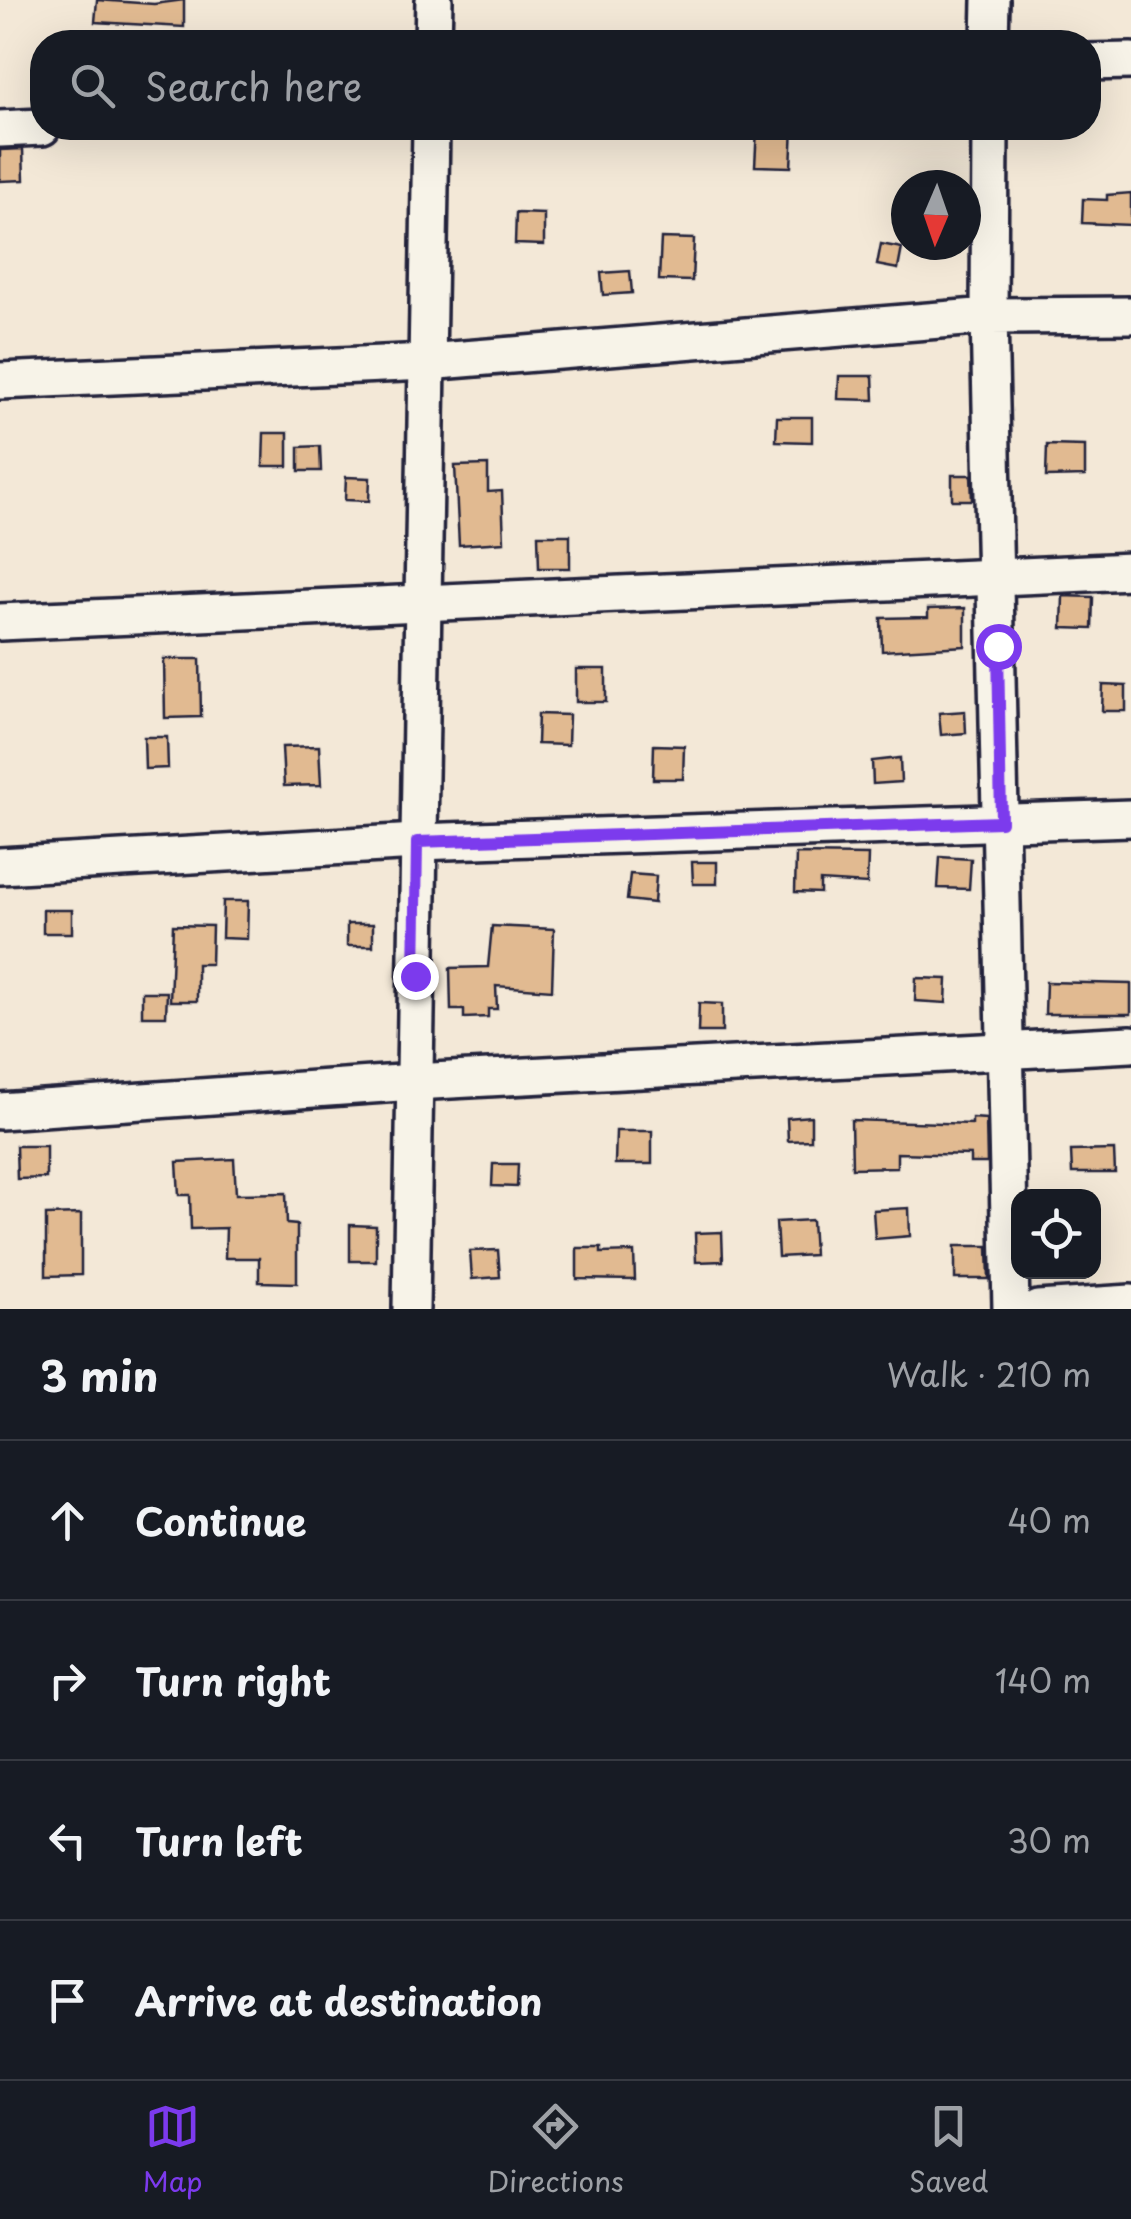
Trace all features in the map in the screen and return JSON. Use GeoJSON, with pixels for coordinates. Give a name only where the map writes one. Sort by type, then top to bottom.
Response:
{"type":"FeatureCollection","features":[{"type":"Feature","properties":{"kind":"street"},"geometry":{"type":"LineString","coordinates":[[433,30],[434,0]]}},
{"type":"Feature","properties":{"kind":"street"},"geometry":{"type":"LineString","coordinates":[[990,30],[991,0]]}},
{"type":"Feature","properties":{"kind":"street"},"geometry":{"type":"LineString","coordinates":[[1101,62],[1131,61]]}},
{"type":"Feature","properties":{"kind":"street"},"geometry":{"type":"LineString","coordinates":[[0,130],[30,128]]}},
{"type":"Feature","properties":{"kind":"street"},"geometry":{"type":"LineString","coordinates":[[411,1309],[431,140]]}},
{"type":"Feature","properties":{"kind":"street"},"geometry":{"type":"LineString","coordinates":[[990,140],[988,316],[1011,1309]]}},
{"type":"Feature","properties":{"kind":"street"},"geometry":{"type":"LineString","coordinates":[[0,380],[426,362],[988,316],[1131,315]]}},
{"type":"Feature","properties":{"kind":"street"},"geometry":{"type":"LineString","coordinates":[[0,622],[1131,571]]}},
{"type":"Feature","properties":{"kind":"street"},"geometry":{"type":"LineString","coordinates":[[0,866],[417,842],[1131,818]]}},
{"type":"Feature","properties":{"kind":"street"},"geometry":{"type":"LineString","coordinates":[[0,1111],[414,1082],[1131,1044]]}},
{"type":"Feature","properties":{"kind":"street"},"geometry":{"type":"LineString","coordinates":[[1038,1309],[1131,1303]]}},
{"type":"Feature","properties":{"kind":"building"},"geometry":{"type":"Polygon","coordinates":[[[97,0],[154,4],[184,0],[184,27],[95,22],[97,0]]]}},
{"type":"Feature","properties":{"kind":"building"},"geometry":{"type":"Polygon","coordinates":[[[756,140],[792,140],[791,167],[755,166],[756,140]]]}},
{"type":"Feature","properties":{"kind":"building"},"geometry":{"type":"Polygon","coordinates":[[[23,149],[24,180],[0,181],[0,150],[23,149]]]}},
{"type":"Feature","properties":{"kind":"building"},"geometry":{"type":"Polygon","coordinates":[[[1131,193],[1131,225],[1082,223],[1083,199],[1107,200],[1107,195],[1131,193]]]}},
{"type":"Feature","properties":{"kind":"building"},"geometry":{"type":"Polygon","coordinates":[[[516,213],[544,214],[544,245],[515,244],[516,213]]]}},
{"type":"Feature","properties":{"kind":"building"},"geometry":{"type":"Polygon","coordinates":[[[661,238],[694,239],[692,281],[659,280],[661,238]]]}},
{"type":"Feature","properties":{"kind":"building"},"geometry":{"type":"Polygon","coordinates":[[[881,244],[891,246],[891,260],[900,260],[898,269],[877,265],[881,244]]]}},
{"type":"Feature","properties":{"kind":"building"},"geometry":{"type":"Polygon","coordinates":[[[630,271],[632,293],[603,295],[601,273],[630,271]]]}},
{"type":"Feature","properties":{"kind":"building"},"geometry":{"type":"Polygon","coordinates":[[[839,376],[873,376],[874,400],[838,399],[839,376]]]}},
{"type":"Feature","properties":{"kind":"building"},"geometry":{"type":"Polygon","coordinates":[[[777,417],[812,417],[812,442],[776,441],[777,417]]]}},
{"type":"Feature","properties":{"kind":"building"},"geometry":{"type":"Polygon","coordinates":[[[264,433],[288,433],[288,466],[263,466],[264,433]]]}},
{"type":"Feature","properties":{"kind":"building"},"geometry":{"type":"Polygon","coordinates":[[[1047,445],[1085,446],[1085,476],[1046,477],[1047,445]]]}},
{"type":"Feature","properties":{"kind":"building"},"geometry":{"type":"Polygon","coordinates":[[[320,446],[321,471],[299,471],[299,447],[320,446]]]}},
{"type":"Feature","properties":{"kind":"building"},"geometry":{"type":"Polygon","coordinates":[[[488,465],[488,492],[502,491],[504,542],[459,545],[455,466],[488,465]]]}},
{"type":"Feature","properties":{"kind":"building"},"geometry":{"type":"Polygon","coordinates":[[[952,475],[971,475],[972,500],[952,500],[952,475]]]}},
{"type":"Feature","properties":{"kind":"building"},"geometry":{"type":"Polygon","coordinates":[[[346,477],[370,478],[369,501],[345,500],[346,477]]]}},
{"type":"Feature","properties":{"kind":"building"},"geometry":{"type":"Polygon","coordinates":[[[538,535],[570,535],[570,568],[539,568],[538,535]]]}},
{"type":"Feature","properties":{"kind":"building"},"geometry":{"type":"Polygon","coordinates":[[[1063,596],[1093,597],[1092,629],[1062,628],[1063,596]]]}},
{"type":"Feature","properties":{"kind":"building"},"geometry":{"type":"Polygon","coordinates":[[[965,608],[965,646],[882,651],[881,618],[928,617],[928,609],[965,608]]]}},
{"type":"Feature","properties":{"kind":"building"},"geometry":{"type":"Polygon","coordinates":[[[164,659],[200,659],[201,717],[165,718],[164,659]]]}},
{"type":"Feature","properties":{"kind":"building"},"geometry":{"type":"Polygon","coordinates":[[[576,669],[606,669],[606,702],[576,702],[576,669]]]}},
{"type":"Feature","properties":{"kind":"building"},"geometry":{"type":"Polygon","coordinates":[[[1103,685],[1126,686],[1126,711],[1102,711],[1103,685]]]}},
{"type":"Feature","properties":{"kind":"building"},"geometry":{"type":"Polygon","coordinates":[[[965,711],[966,733],[941,735],[939,713],[965,711]]]}},
{"type":"Feature","properties":{"kind":"building"},"geometry":{"type":"Polygon","coordinates":[[[538,714],[569,715],[568,745],[537,744],[538,714]]]}},
{"type":"Feature","properties":{"kind":"building"},"geometry":{"type":"Polygon","coordinates":[[[144,737],[167,737],[168,768],[145,769],[144,737]]]}},
{"type":"Feature","properties":{"kind":"building"},"geometry":{"type":"Polygon","coordinates":[[[654,745],[684,746],[683,779],[653,779],[654,745]]]}},
{"type":"Feature","properties":{"kind":"building"},"geometry":{"type":"Polygon","coordinates":[[[319,746],[321,785],[284,786],[282,747],[319,746]]]}},
{"type":"Feature","properties":{"kind":"building"},"geometry":{"type":"Polygon","coordinates":[[[900,758],[901,782],[873,784],[872,761],[900,758]]]}},
{"type":"Feature","properties":{"kind":"building"},"geometry":{"type":"Polygon","coordinates":[[[796,854],[868,855],[867,884],[820,881],[820,893],[795,892],[796,854]]]}},
{"type":"Feature","properties":{"kind":"building"},"geometry":{"type":"Polygon","coordinates":[[[940,857],[971,859],[969,889],[938,888],[940,857]]]}},
{"type":"Feature","properties":{"kind":"building"},"geometry":{"type":"Polygon","coordinates":[[[692,862],[717,862],[717,884],[693,884],[692,862]]]}},
{"type":"Feature","properties":{"kind":"building"},"geometry":{"type":"Polygon","coordinates":[[[630,874],[656,876],[654,903],[627,900],[630,874]]]}},
{"type":"Feature","properties":{"kind":"building"},"geometry":{"type":"Polygon","coordinates":[[[223,901],[248,901],[247,939],[222,938],[223,901]]]}},
{"type":"Feature","properties":{"kind":"building"},"geometry":{"type":"Polygon","coordinates":[[[43,910],[72,910],[72,933],[43,933],[43,910]]]}},
{"type":"Feature","properties":{"kind":"building"},"geometry":{"type":"Polygon","coordinates":[[[347,924],[373,924],[373,946],[347,946],[347,924]]]}},
{"type":"Feature","properties":{"kind":"building"},"geometry":{"type":"Polygon","coordinates":[[[173,925],[212,926],[211,964],[197,964],[197,1001],[170,1001],[173,925]]]}},
{"type":"Feature","properties":{"kind":"building"},"geometry":{"type":"Polygon","coordinates":[[[492,926],[554,929],[552,990],[496,986],[497,1009],[488,1009],[488,1017],[464,1018],[464,1010],[451,1010],[450,968],[488,967],[492,926]]]}},
{"type":"Feature","properties":{"kind":"building"},"geometry":{"type":"Polygon","coordinates":[[[916,978],[947,979],[946,1003],[915,1001],[916,978]]]}},
{"type":"Feature","properties":{"kind":"building"},"geometry":{"type":"Polygon","coordinates":[[[1046,982],[1131,984],[1131,1014],[1045,1014],[1046,982]]]}},
{"type":"Feature","properties":{"kind":"building"},"geometry":{"type":"Polygon","coordinates":[[[142,992],[167,992],[166,1016],[142,1016],[142,992]]]}},
{"type":"Feature","properties":{"kind":"building"},"geometry":{"type":"Polygon","coordinates":[[[699,1003],[722,1004],[722,1032],[698,1032],[699,1003]]]}},
{"type":"Feature","properties":{"kind":"building"},"geometry":{"type":"Polygon","coordinates":[[[811,1116],[811,1140],[788,1141],[787,1118],[811,1116]]]}},
{"type":"Feature","properties":{"kind":"building"},"geometry":{"type":"Polygon","coordinates":[[[972,1118],[986,1119],[987,1163],[970,1163],[970,1155],[897,1153],[897,1167],[852,1168],[851,1120],[972,1124],[972,1118]]]}},
{"type":"Feature","properties":{"kind":"building"},"geometry":{"type":"Polygon","coordinates":[[[616,1131],[652,1131],[652,1164],[615,1164],[616,1131]]]}},
{"type":"Feature","properties":{"kind":"building"},"geometry":{"type":"Polygon","coordinates":[[[16,1146],[46,1146],[46,1178],[17,1179],[16,1146]]]}},
{"type":"Feature","properties":{"kind":"building"},"geometry":{"type":"Polygon","coordinates":[[[1114,1150],[1115,1173],[1072,1173],[1071,1151],[1114,1150]]]}},
{"type":"Feature","properties":{"kind":"building"},"geometry":{"type":"Polygon","coordinates":[[[234,1159],[236,1194],[286,1193],[287,1224],[297,1225],[297,1283],[259,1282],[259,1258],[225,1258],[226,1228],[191,1229],[190,1195],[179,1195],[177,1162],[234,1159]]]}},
{"type":"Feature","properties":{"kind":"building"},"geometry":{"type":"Polygon","coordinates":[[[493,1164],[518,1164],[517,1187],[492,1186],[493,1164]]]}},
{"type":"Feature","properties":{"kind":"building"},"geometry":{"type":"Polygon","coordinates":[[[909,1208],[910,1236],[875,1239],[873,1210],[909,1208]]]}},
{"type":"Feature","properties":{"kind":"building"},"geometry":{"type":"Polygon","coordinates":[[[81,1214],[81,1275],[46,1276],[46,1215],[81,1214]]]}},
{"type":"Feature","properties":{"kind":"building"},"geometry":{"type":"Polygon","coordinates":[[[812,1220],[814,1255],[778,1257],[776,1222],[812,1220]]]}},
{"type":"Feature","properties":{"kind":"building"},"geometry":{"type":"Polygon","coordinates":[[[350,1225],[376,1226],[376,1261],[350,1261],[350,1225]]]}},
{"type":"Feature","properties":{"kind":"building"},"geometry":{"type":"Polygon","coordinates":[[[722,1232],[723,1261],[696,1262],[695,1233],[722,1232]]]}},
{"type":"Feature","properties":{"kind":"building"},"geometry":{"type":"Polygon","coordinates":[[[955,1246],[988,1246],[989,1279],[955,1279],[955,1246]]]}},
{"type":"Feature","properties":{"kind":"building"},"geometry":{"type":"Polygon","coordinates":[[[577,1248],[601,1248],[601,1253],[634,1252],[635,1280],[577,1279],[577,1248]]]}},
{"type":"Feature","properties":{"kind":"building"},"geometry":{"type":"Polygon","coordinates":[[[498,1250],[500,1277],[472,1279],[470,1251],[498,1250]]]}},
{"type":"Feature","properties":{"kind":"route"},"geometry":{"type":"LineString","coordinates":[[415,976],[417,842],[1001,822],[998,646]]}}]}
